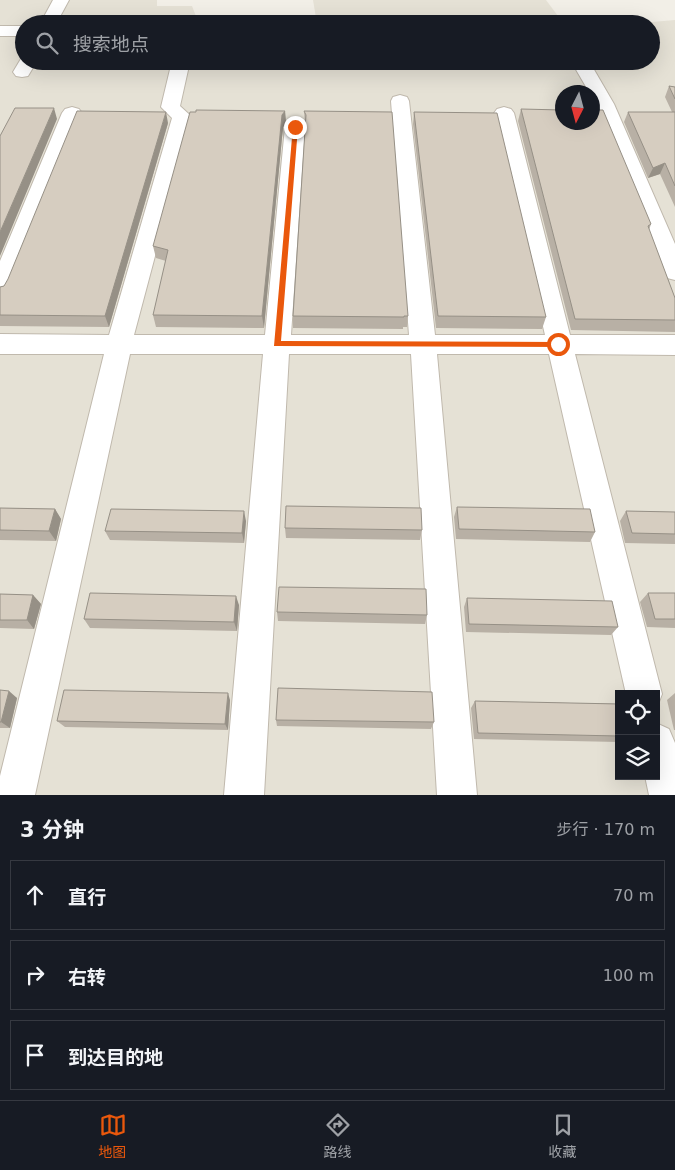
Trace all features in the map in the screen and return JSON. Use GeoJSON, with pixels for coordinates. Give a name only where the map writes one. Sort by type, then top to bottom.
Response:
{"type":"FeatureCollection","features":[{"type":"Feature","properties":{"kind":"street"},"geometry":{"type":"LineString","coordinates":[[53,15],[61,0]]}},
{"type":"Feature","properties":{"kind":"street"},"geometry":{"type":"LineString","coordinates":[[542,7],[548,15]]}},
{"type":"Feature","properties":{"kind":"street"},"geometry":{"type":"LineString","coordinates":[[0,31],[15,31]]}},
{"type":"Feature","properties":{"kind":"street"},"geometry":{"type":"LineString","coordinates":[[15,795],[119,344],[182,117],[170,107],[179,70]]}},
{"type":"Feature","properties":{"kind":"street"},"geometry":{"type":"LineString","coordinates":[[585,70],[605,104],[675,272]]}},
{"type":"Feature","properties":{"kind":"street"},"geometry":{"type":"LineString","coordinates":[[400,101],[423,344],[457,795]]}},
{"type":"Feature","properties":{"kind":"street"},"geometry":{"type":"LineString","coordinates":[[0,290],[72,113]]}},
{"type":"Feature","properties":{"kind":"street"},"geometry":{"type":"LineString","coordinates":[[504,113],[558,344],[643,690]]}},
{"type":"Feature","properties":{"kind":"street"},"geometry":{"type":"LineString","coordinates":[[244,795],[295,127]]}},
{"type":"Feature","properties":{"kind":"street"},"geometry":{"type":"LineString","coordinates":[[0,344],[675,344]]}},
{"type":"Feature","properties":{"kind":"street"},"geometry":{"type":"LineString","coordinates":[[660,758],[669,795]]}},
{"type":"Feature","properties":{"kind":"shaded area"},"geometry":{"type":"Polygon","coordinates":[[[0,0],[157,0],[157,6],[192,6],[196,15],[15,15],[15,70],[660,70],[660,21],[675,20],[675,795],[0,795],[0,0]]]}},
{"type":"Feature","properties":{"kind":"shaded area"},"geometry":{"type":"Polygon","coordinates":[[[313,0],[546,0],[557,15],[316,15],[313,0]]]}},
{"type":"Feature","properties":{"kind":"building"},"geometry":{"type":"Polygon","coordinates":[[[669,86],[675,87],[675,99],[669,86]]]}},
{"type":"Feature","properties":{"kind":"building"},"geometry":{"type":"Polygon","coordinates":[[[15,108],[54,108],[0,232],[0,136],[15,108]]]}},
{"type":"Feature","properties":{"kind":"building"},"geometry":{"type":"Polygon","coordinates":[[[521,109],[555,110],[555,130],[600,130],[600,110],[603,110],[651,224],[648,226],[675,298],[675,320],[575,319],[521,109]]]}},
{"type":"Feature","properties":{"kind":"building"},"geometry":{"type":"Polygon","coordinates":[[[196,110],[285,111],[282,115],[262,316],[153,315],[168,250],[153,246],[190,112],[196,112],[196,110]]]}},
{"type":"Feature","properties":{"kind":"building"},"geometry":{"type":"Polygon","coordinates":[[[77,111],[166,112],[105,316],[0,315],[0,287],[4,286],[8,279],[77,111]]]}},
{"type":"Feature","properties":{"kind":"building"},"geometry":{"type":"Polygon","coordinates":[[[304,111],[392,112],[408,316],[293,316],[306,115],[304,111]]]}},
{"type":"Feature","properties":{"kind":"building"},"geometry":{"type":"Polygon","coordinates":[[[414,112],[497,113],[546,317],[438,316],[414,112]]]}},
{"type":"Feature","properties":{"kind":"building"},"geometry":{"type":"Polygon","coordinates":[[[628,112],[675,112],[675,186],[665,163],[653,168],[628,112]]]}},
{"type":"Feature","properties":{"kind":"building"},"geometry":{"type":"Polygon","coordinates":[[[286,506],[421,508],[422,530],[285,528],[286,506]]]}},
{"type":"Feature","properties":{"kind":"building"},"geometry":{"type":"Polygon","coordinates":[[[457,507],[590,509],[595,532],[459,529],[457,507]]]}},
{"type":"Feature","properties":{"kind":"building"},"geometry":{"type":"Polygon","coordinates":[[[0,508],[55,509],[49,531],[0,530],[0,508]]]}},
{"type":"Feature","properties":{"kind":"building"},"geometry":{"type":"Polygon","coordinates":[[[111,509],[244,511],[242,533],[105,531],[111,509]]]}},
{"type":"Feature","properties":{"kind":"building"},"geometry":{"type":"Polygon","coordinates":[[[626,511],[675,512],[675,534],[632,533],[626,511]]]}},
{"type":"Feature","properties":{"kind":"building"},"geometry":{"type":"Polygon","coordinates":[[[279,587],[426,589],[427,615],[277,612],[279,587]]]}},
{"type":"Feature","properties":{"kind":"building"},"geometry":{"type":"Polygon","coordinates":[[[90,593],[236,596],[234,622],[84,619],[90,593]]]}},
{"type":"Feature","properties":{"kind":"building"},"geometry":{"type":"Polygon","coordinates":[[[648,593],[675,593],[675,619],[655,619],[648,593]]]}},
{"type":"Feature","properties":{"kind":"building"},"geometry":{"type":"Polygon","coordinates":[[[0,594],[33,595],[27,620],[0,620],[0,594]]]}},
{"type":"Feature","properties":{"kind":"building"},"geometry":{"type":"Polygon","coordinates":[[[467,598],[612,601],[618,627],[469,624],[467,598]]]}},
{"type":"Feature","properties":{"kind":"building"},"geometry":{"type":"Polygon","coordinates":[[[278,688],[432,692],[434,722],[276,720],[278,688]]]}},
{"type":"Feature","properties":{"kind":"building"},"geometry":{"type":"Polygon","coordinates":[[[0,690],[9,691],[1,722],[0,722],[0,690]]]}},
{"type":"Feature","properties":{"kind":"building"},"geometry":{"type":"Polygon","coordinates":[[[64,690],[228,693],[225,724],[57,721],[64,690]]]}},
{"type":"Feature","properties":{"kind":"building"},"geometry":{"type":"Polygon","coordinates":[[[475,701],[615,704],[615,736],[478,733],[475,701]]]}},
{"type":"Feature","properties":{"kind":"route"},"geometry":{"type":"LineString","coordinates":[[295,127],[277,344],[558,344]]}}]}
